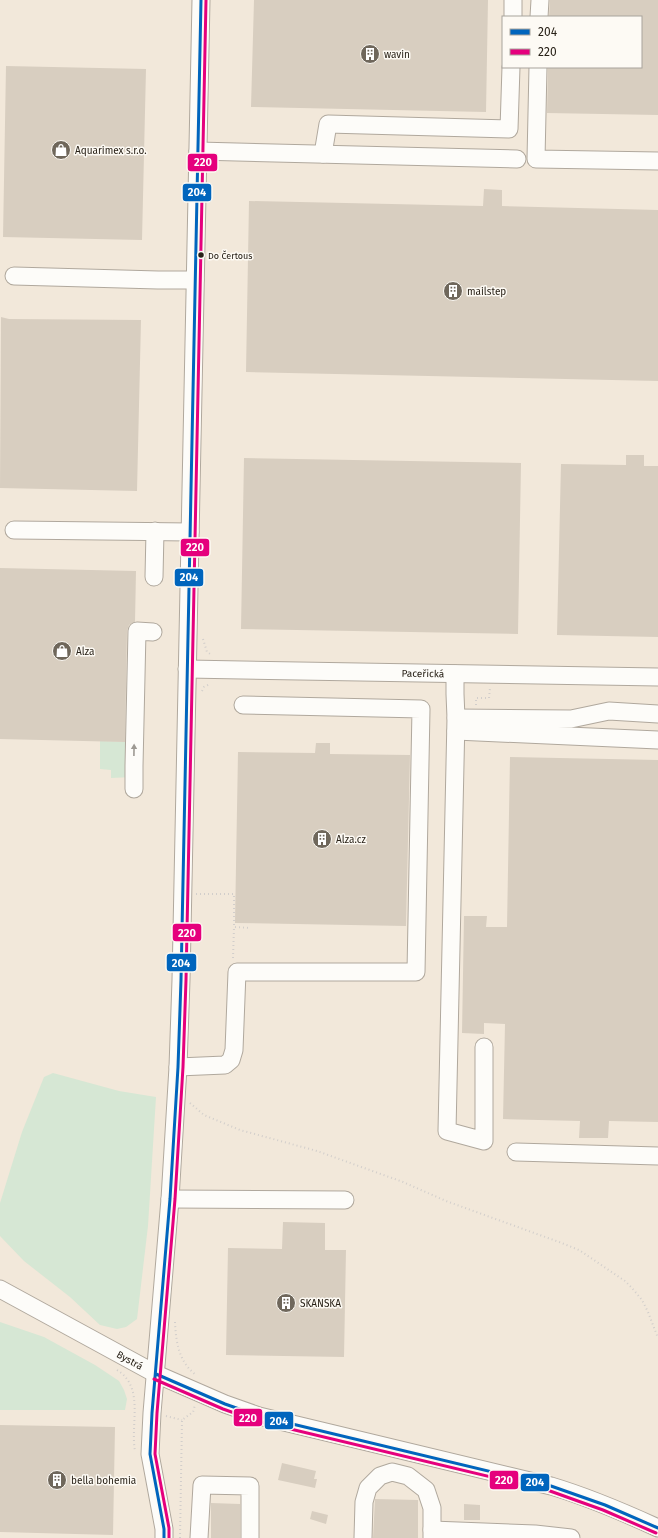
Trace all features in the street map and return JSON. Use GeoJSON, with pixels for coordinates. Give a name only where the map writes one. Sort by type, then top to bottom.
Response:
{"type":"FeatureCollection","features":[{"type":"Feature","properties":{"kind":"street"},"geometry":{"type":"LineString","coordinates":[[164,1538],[164,1529],[150,1454],[152,1413],[170,1199],[178,1067],[201,0]]}},
{"type":"Feature","properties":{"kind":"street"},"geometry":{"type":"LineString","coordinates":[[513,0],[513,16]]}},
{"type":"Feature","properties":{"kind":"street"},"geometry":{"type":"LineString","coordinates":[[540,0],[540,16]]}},
{"type":"Feature","properties":{"kind":"street"},"geometry":{"type":"LineString","coordinates":[[323,154],[328,124],[509,129],[511,68]]}},
{"type":"Feature","properties":{"kind":"street"},"geometry":{"type":"LineString","coordinates":[[538,68],[536,159],[658,161]]}},
{"type":"Feature","properties":{"kind":"street"},"geometry":{"type":"LineString","coordinates":[[198,151],[517,158]]}},
{"type":"Feature","properties":{"kind":"street"},"geometry":{"type":"LineString","coordinates":[[14,276],[195,280]]}},
{"type":"Feature","properties":{"kind":"street"},"geometry":{"type":"LineString","coordinates":[[14,530],[190,532]]}},
{"type":"Feature","properties":{"kind":"street"},"geometry":{"type":"LineString","coordinates":[[154,577],[155,531]]}},
{"type":"Feature","properties":{"kind":"street"},"geometry":{"type":"LineString","coordinates":[[134,789],[137,631],[153,632]]}},
{"type":"Feature","properties":{"kind":"street","name":"Paceřická"},"geometry":{"type":"LineString","coordinates":[[187,669],[658,677]]}},
{"type":"Feature","properties":{"kind":"street"},"geometry":{"type":"LineString","coordinates":[[455,674],[456,724],[447,1131],[484,1141],[484,1047]]}},
{"type":"Feature","properties":{"kind":"street"},"geometry":{"type":"LineString","coordinates":[[178,1067],[225,1065],[231,1060],[234,1050],[237,972],[416,972],[421,709],[244,705]]}},
{"type":"Feature","properties":{"kind":"street"},"geometry":{"type":"LineString","coordinates":[[456,724],[571,719],[609,711],[658,714]]}},
{"type":"Feature","properties":{"kind":"street"},"geometry":{"type":"LineString","coordinates":[[456,724],[658,740]]}},
{"type":"Feature","properties":{"kind":"street"},"geometry":{"type":"LineString","coordinates":[[516,1152],[658,1156]]}},
{"type":"Feature","properties":{"kind":"street"},"geometry":{"type":"LineString","coordinates":[[170,1199],[345,1200]]}},
{"type":"Feature","properties":{"kind":"street","name":"Bystrá"},"geometry":{"type":"LineString","coordinates":[[0,1289],[156,1374],[225,1404],[259,1416],[551,1486],[617,1509],[655,1531]]}},
{"type":"Feature","properties":{"kind":"street"},"geometry":{"type":"LineString","coordinates":[[363,1538],[364,1502],[368,1488],[380,1476],[392,1472],[408,1476],[426,1490],[432,1508],[432,1534],[535,1534],[571,1538]]}},
{"type":"Feature","properties":{"kind":"street"},"geometry":{"type":"LineString","coordinates":[[199,1538],[202,1486],[250,1486],[250,1538]]}},
{"type":"Feature","properties":{"kind":"path"},"geometry":{"type":"LineString","coordinates":[[201,633],[207,652],[216,658]]}},
{"type":"Feature","properties":{"kind":"path"},"geometry":{"type":"LineString","coordinates":[[195,894],[234,894],[234,928],[250,928]]}},
{"type":"Feature","properties":{"kind":"path"},"geometry":{"type":"LineString","coordinates":[[189,1102],[204,1115],[233,1128],[268,1139],[317,1151],[403,1182],[446,1200],[579,1250],[625,1281],[632,1288],[645,1306],[658,1338]]}},
{"type":"Feature","properties":{"kind":"path"},"geometry":{"type":"LineString","coordinates":[[165,1416],[182,1420]]}},
{"type":"Feature","properties":{"kind":"green space"},"geometry":{"type":"Polygon","coordinates":[[[100,741],[132,742],[133,777],[111,778],[111,770],[100,769],[100,741]]]}},
{"type":"Feature","properties":{"kind":"green space"},"geometry":{"type":"Polygon","coordinates":[[[53,1073],[119,1091],[156,1097],[148,1226],[137,1319],[126,1327],[117,1329],[100,1325],[70,1297],[24,1261],[0,1236],[0,1203],[22,1132],[44,1077],[53,1073]]]}},
{"type":"Feature","properties":{"kind":"green space"},"geometry":{"type":"Polygon","coordinates":[[[0,1322],[44,1337],[95,1365],[119,1381],[127,1399],[125,1410],[0,1410],[0,1322]]]}},
{"type":"Feature","properties":{"kind":"building","name":"wavin"},"geometry":{"type":"Polygon","coordinates":[[[254,0],[488,0],[486,112],[251,107],[254,0]]]}},
{"type":"Feature","properties":{"kind":"building"},"geometry":{"type":"Polygon","coordinates":[[[550,0],[658,0],[658,115],[547,113],[548,68],[642,68],[642,16],[549,16],[550,0]]]}},
{"type":"Feature","properties":{"kind":"building"},"geometry":{"type":"Polygon","coordinates":[[[6,66],[146,69],[142,240],[3,237],[6,66]]]}},
{"type":"Feature","properties":{"kind":"building","name":"mailstep"},"geometry":{"type":"Polygon","coordinates":[[[484,189],[502,190],[502,206],[658,210],[658,381],[246,372],[249,201],[483,206],[484,189]]]}},
{"type":"Feature","properties":{"kind":"building"},"geometry":{"type":"Polygon","coordinates":[[[1,317],[9,319],[141,320],[137,491],[0,488],[1,317]]]}},
{"type":"Feature","properties":{"kind":"building"},"geometry":{"type":"Polygon","coordinates":[[[626,455],[644,455],[644,466],[658,466],[658,637],[557,635],[561,464],[626,465],[626,455]]]}},
{"type":"Feature","properties":{"kind":"building"},"geometry":{"type":"Polygon","coordinates":[[[244,458],[521,463],[518,634],[241,629],[244,458]]]}},
{"type":"Feature","properties":{"kind":"building"},"geometry":{"type":"Polygon","coordinates":[[[0,568],[136,571],[135,622],[129,625],[127,631],[125,742],[0,739],[0,568]]]}},
{"type":"Feature","properties":{"kind":"building","name":"Alza.cz"},"geometry":{"type":"Polygon","coordinates":[[[316,743],[330,743],[330,754],[410,755],[406,926],[235,923],[238,752],[315,753],[316,743]]]}},
{"type":"Feature","properties":{"kind":"building"},"geometry":{"type":"Polygon","coordinates":[[[510,757],[658,760],[658,1122],[609,1121],[608,1138],[579,1138],[580,1121],[503,1119],[505,1024],[484,1023],[484,1034],[462,1033],[464,916],[487,916],[486,927],[507,927],[510,757]]]}},
{"type":"Feature","properties":{"kind":"building","name":"SKANSKA"},"geometry":{"type":"Polygon","coordinates":[[[283,1222],[325,1223],[325,1250],[346,1250],[344,1357],[226,1355],[228,1248],[282,1249],[283,1222]]]}},
{"type":"Feature","properties":{"kind":"building","name":"bella bohemia"},"geometry":{"type":"Polygon","coordinates":[[[0,1425],[115,1427],[113,1535],[0,1532],[0,1425]]]}},
{"type":"Feature","properties":{"kind":"building"},"geometry":{"type":"Polygon","coordinates":[[[282,1463],[316,1471],[314,1479],[317,1479],[315,1488],[278,1480],[282,1463]]]}},
{"type":"Feature","properties":{"kind":"building"},"geometry":{"type":"Polygon","coordinates":[[[375,1499],[418,1500],[418,1538],[373,1538],[375,1499]]]}},
{"type":"Feature","properties":{"kind":"building"},"geometry":{"type":"Polygon","coordinates":[[[211,1503],[240,1504],[240,1538],[211,1538],[211,1503]]]}},
{"type":"Feature","properties":{"kind":"building"},"geometry":{"type":"Polygon","coordinates":[[[464,1504],[480,1505],[480,1520],[464,1520],[464,1504]]]}},
{"type":"Feature","properties":{"kind":"building"},"geometry":{"type":"Polygon","coordinates":[[[312,1511],[328,1515],[326,1524],[310,1519],[312,1511]]]}},
{"type":"Feature","properties":{"kind":"transit line","name":"204"},"geometry":{"type":"LineString","coordinates":[[164,1538],[164,1529],[150,1454],[152,1413],[170,1199],[178,1067],[201,0]]}},
{"type":"Feature","properties":{"kind":"transit line","name":"220"},"geometry":{"type":"LineString","coordinates":[[169,1538],[169,1528],[155,1454],[157,1413],[175,1199],[183,1067],[206,0]]}},
{"type":"Feature","properties":{"kind":"transit line","name":"204"},"geometry":{"type":"LineString","coordinates":[[156,1374],[225,1404],[259,1416],[551,1486],[605,1505],[658,1528]]}},
{"type":"Feature","properties":{"kind":"transit line","name":"220"},"geometry":{"type":"LineString","coordinates":[[154,1379],[223,1409],[257,1421],[550,1491],[603,1510],[656,1533]]}},
{"type":"Feature","properties":{"kind":"place","name":"wavin"},"geometry":{"type":"Point","coordinates":[370,54]}},
{"type":"Feature","properties":{"kind":"place","name":"Aquarimex s.r.o."},"geometry":{"type":"Point","coordinates":[61,150]}},
{"type":"Feature","properties":{"kind":"place","name":"Do Čertous"},"geometry":{"type":"Point","coordinates":[201,255]}},
{"type":"Feature","properties":{"kind":"place","name":"mailstep"},"geometry":{"type":"Point","coordinates":[453,291]}},
{"type":"Feature","properties":{"kind":"place","name":"Alza"},"geometry":{"type":"Point","coordinates":[62,651]}},
{"type":"Feature","properties":{"kind":"place","name":"Alza.cz"},"geometry":{"type":"Point","coordinates":[322,839]}},
{"type":"Feature","properties":{"kind":"place","name":"SKANSKA"},"geometry":{"type":"Point","coordinates":[286,1303]}},
{"type":"Feature","properties":{"kind":"place","name":"bella bohemia"},"geometry":{"type":"Point","coordinates":[57,1480]}}]}
